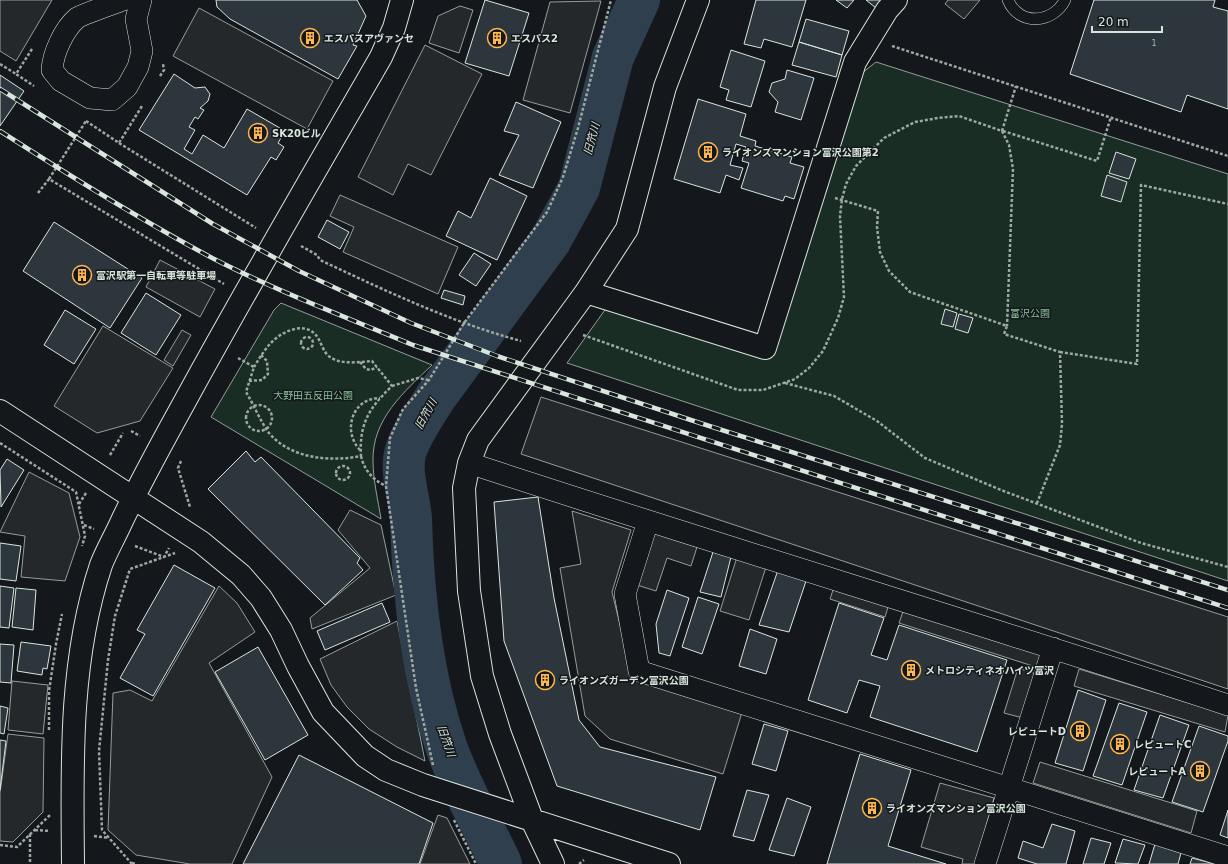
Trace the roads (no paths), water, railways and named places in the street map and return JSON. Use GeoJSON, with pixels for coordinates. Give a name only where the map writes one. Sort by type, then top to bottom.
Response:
{"type":"FeatureCollection","features":[{"type":"Feature","properties":{"kind":"street"},"geometry":{"type":"LineString","coordinates":[[123,0],[77,18],[59,43],[53,58],[52,70],[61,81],[90,98],[112,100],[127,87],[138,67],[142,51],[136,19],[141,0]]}},
{"type":"Feature","properties":{"kind":"street"},"geometry":{"type":"LineString","coordinates":[[73,864],[74,720],[81,654],[90,608],[102,564],[133,498],[278,234],[381,57],[394,28],[402,0]]}},
{"type":"Feature","properties":{"kind":"street"},"geometry":{"type":"LineString","coordinates":[[553,864],[534,822],[500,734],[482,676],[469,591],[464,488],[469,463],[478,440],[586,292],[627,229],[665,87],[698,0]]}},
{"type":"Feature","properties":{"kind":"street"},"geometry":{"type":"LineString","coordinates":[[586,292],[765,348],[854,62],[887,10],[896,0]]}},
{"type":"Feature","properties":{"kind":"street"},"geometry":{"type":"LineString","coordinates":[[0,411],[202,542],[241,575],[261,598],[281,630],[298,666],[323,712],[364,756],[386,770],[450,804],[494,809],[669,864]]}},
{"type":"Feature","properties":{"kind":"street"},"geometry":{"type":"LineString","coordinates":[[469,463],[1228,705]]}},
{"type":"Feature","properties":{"kind":"street"},"geometry":{"type":"LineString","coordinates":[[648,521],[625,594],[639,671],[1228,857]]}},
{"type":"Feature","properties":{"kind":"street"},"geometry":{"type":"LineString","coordinates":[[985,864],[1053,648]]}},
{"type":"Feature","properties":{"kind":"lane"},"geometry":{"type":"LineString","coordinates":[[1008,0],[1016,12],[1026,17],[1036,19],[1046,18],[1055,14],[1065,0]]}},
{"type":"Feature","properties":{"kind":"waterway","name":"旧笊川"},"geometry":{"type":"LineString","coordinates":[[501,864],[452,761],[446,746],[431,691],[420,634],[414,576],[411,519],[404,476],[404,458],[412,436],[428,408],[550,241],[579,188],[613,57],[639,0]]}},
{"type":"Feature","properties":{"kind":"railway"},"geometry":{"type":"LineString","coordinates":[[0,89],[213,224],[299,271],[411,323],[497,356],[703,424],[1228,590]]}},
{"type":"Feature","properties":{"kind":"railway"},"geometry":{"type":"LineString","coordinates":[[0,131],[106,198],[216,260],[289,294],[413,345],[1228,608]]}},
{"type":"Feature","properties":{"kind":"place","name":"エスパスアヴァンセ"},"geometry":{"type":"Point","coordinates":[310,38]}},
{"type":"Feature","properties":{"kind":"place","name":"エスパス2"},"geometry":{"type":"Point","coordinates":[497,38]}},
{"type":"Feature","properties":{"kind":"place","name":"SK20ビル"},"geometry":{"type":"Point","coordinates":[258,133]}},
{"type":"Feature","properties":{"kind":"place","name":"ライオンズマンション富沢公園第2"},"geometry":{"type":"Point","coordinates":[708,152]}},
{"type":"Feature","properties":{"kind":"place","name":"富沢駅第一自転車等駐車場"},"geometry":{"type":"Point","coordinates":[82,275]}},
{"type":"Feature","properties":{"kind":"place","name":"メトロシティネオハイツ富沢"},"geometry":{"type":"Point","coordinates":[911,670]}},
{"type":"Feature","properties":{"kind":"place","name":"ライオンズガーデン富沢公園"},"geometry":{"type":"Point","coordinates":[545,680]}},
{"type":"Feature","properties":{"kind":"place","name":"レピュートD"},"geometry":{"type":"Point","coordinates":[1080,731]}},
{"type":"Feature","properties":{"kind":"place","name":"レピュートC"},"geometry":{"type":"Point","coordinates":[1120,744]}},
{"type":"Feature","properties":{"kind":"place","name":"レピュートA"},"geometry":{"type":"Point","coordinates":[1200,771]}},
{"type":"Feature","properties":{"kind":"place","name":"ライオンズマンション富沢公園"},"geometry":{"type":"Point","coordinates":[872,808]}},
{"type":"Feature","properties":{"kind":"park label","name":"富沢公園"},"geometry":{"type":"Point","coordinates":[1030,313]}},
{"type":"Feature","properties":{"kind":"park label","name":"大野田五反田公園"},"geometry":{"type":"Point","coordinates":[313,395]}}]}
